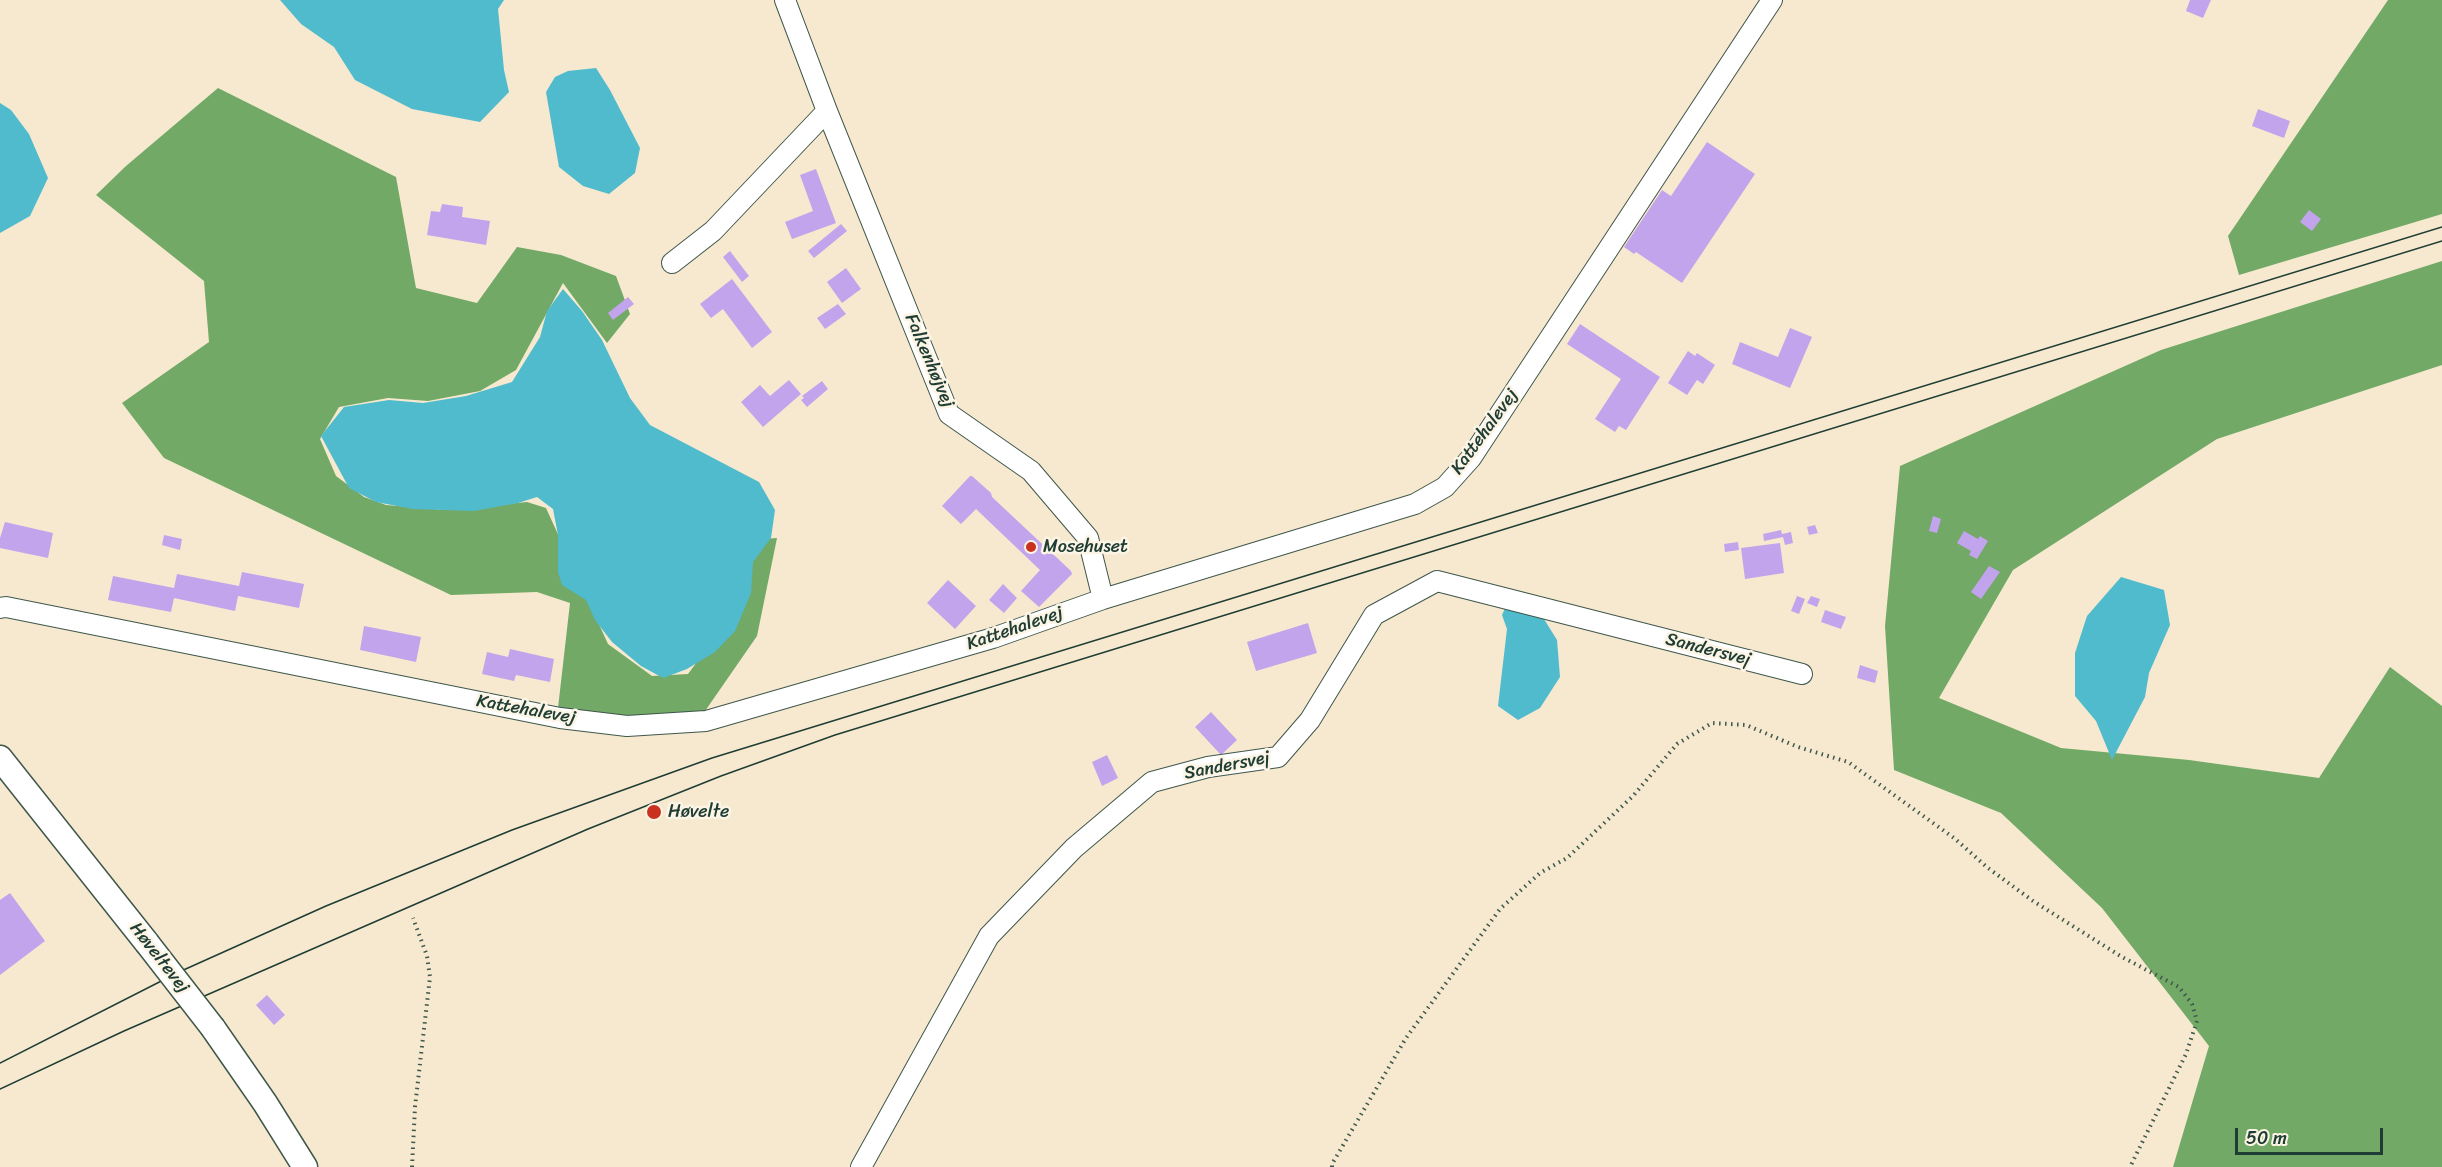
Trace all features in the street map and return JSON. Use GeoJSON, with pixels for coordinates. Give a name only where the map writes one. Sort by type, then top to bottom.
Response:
{"type":"FeatureCollection","features":[{"type":"Feature","properties":{"kind":"street","name":"Falkenhøjvej"},"geometry":{"type":"LineString","coordinates":[[785,0],[827,111],[949,414],[1031,471],[1088,538],[1103,599]]}},
{"type":"Feature","properties":{"kind":"street","name":"Kattehalevej"},"geometry":{"type":"LineString","coordinates":[[0,608],[6,607],[560,718],[627,726],[706,721],[993,638],[1103,599],[1415,504],[1445,487],[1471,458],[1772,0]]}},
{"type":"Feature","properties":{"kind":"street"},"geometry":{"type":"LineString","coordinates":[[672,263],[714,231],[827,111]]}},
{"type":"Feature","properties":{"kind":"street","name":"Sandersvej"},"geometry":{"type":"LineString","coordinates":[[861,1167],[989,936],[1074,848],[1152,782],[1208,767],[1278,758],[1310,720],[1374,615],[1437,581],[1802,674]]}},
{"type":"Feature","properties":{"kind":"street","name":"Høveltevej"},"geometry":{"type":"LineString","coordinates":[[0,758],[213,1028],[304,1167]]}},
{"type":"Feature","properties":{"kind":"path"},"geometry":{"type":"LineString","coordinates":[[1332,1167],[1406,1038],[1500,909],[1540,873],[1567,858],[1633,796],[1677,744],[1712,723],[1746,725],[1797,747],[1848,762],[1954,838],[1988,868],[2033,901],[2122,957],[2179,987],[2192,1004],[2198,1021],[2186,1054],[2130,1167]]}},
{"type":"Feature","properties":{"kind":"path"},"geometry":{"type":"LineString","coordinates":[[412,1167],[415,1107],[430,977],[427,956],[413,918]]}},
{"type":"Feature","properties":{"kind":"green space"},"geometry":{"type":"Polygon","coordinates":[[[2388,0],[2442,0],[2442,214],[2239,275],[2228,236],[2388,0]]]}},
{"type":"Feature","properties":{"kind":"green space"},"geometry":{"type":"Polygon","coordinates":[[[218,88],[396,177],[416,288],[477,303],[517,247],[561,255],[616,276],[630,314],[607,343],[563,283],[516,370],[480,391],[428,401],[388,398],[339,407],[320,439],[336,476],[364,497],[386,505],[445,510],[527,502],[546,508],[608,644],[652,676],[688,674],[748,593],[751,540],[777,538],[757,636],[694,727],[558,708],[570,603],[537,592],[451,595],[164,458],[122,403],[209,342],[204,281],[96,195],[126,166],[218,88]]]}},
{"type":"Feature","properties":{"kind":"green space"},"geometry":{"type":"Polygon","coordinates":[[[2442,261],[2442,365],[2217,439],[2013,570],[1939,698],[2061,748],[2189,760],[2319,778],[2390,667],[2442,706],[2442,1167],[2173,1167],[2209,1046],[2102,908],[2001,813],[1894,770],[1885,626],[1900,466],[2161,350],[2442,261]]]}},
{"type":"Feature","properties":{"kind":"water"},"geometry":{"type":"Polygon","coordinates":[[[280,0],[504,0],[498,9],[504,70],[509,92],[480,122],[412,109],[355,80],[334,47],[301,24],[280,0]]]}},
{"type":"Feature","properties":{"kind":"water"},"geometry":{"type":"Polygon","coordinates":[[[596,68],[640,148],[635,173],[609,194],[583,186],[559,167],[546,92],[555,77],[568,71],[596,68]]]}},
{"type":"Feature","properties":{"kind":"water"},"geometry":{"type":"Polygon","coordinates":[[[0,103],[11,110],[29,134],[48,178],[30,216],[0,233],[0,103]]]}},
{"type":"Feature","properties":{"kind":"water"},"geometry":{"type":"Polygon","coordinates":[[[563,289],[602,340],[630,398],[650,425],[759,482],[775,510],[771,538],[753,562],[751,593],[735,631],[715,652],[687,669],[663,678],[641,666],[612,642],[595,620],[586,600],[562,585],[558,572],[558,535],[553,509],[537,497],[474,511],[413,509],[376,502],[349,488],[321,436],[344,407],[389,400],[423,403],[466,396],[512,382],[540,337],[547,311],[563,289]]]}},
{"type":"Feature","properties":{"kind":"water"},"geometry":{"type":"Polygon","coordinates":[[[2121,577],[2164,590],[2170,625],[2149,673],[2145,697],[2112,760],[2096,721],[2075,696],[2075,653],[2087,616],[2121,577]]]}},
{"type":"Feature","properties":{"kind":"water"},"geometry":{"type":"Polygon","coordinates":[[[1506,606],[1539,611],[1557,640],[1560,677],[1540,708],[1518,720],[1498,706],[1507,629],[1502,615],[1506,606]]]}},
{"type":"Feature","properties":{"kind":"building"},"geometry":{"type":"Polygon","coordinates":[[[2190,0],[2211,0],[2203,18],[2186,11],[2190,0]]]}},
{"type":"Feature","properties":{"kind":"building"},"geometry":{"type":"Polygon","coordinates":[[[2258,109],[2290,121],[2284,138],[2252,126],[2258,109]]]}},
{"type":"Feature","properties":{"kind":"building"},"geometry":{"type":"Polygon","coordinates":[[[1707,142],[1755,174],[1682,283],[1636,252],[1634,254],[1624,247],[1662,190],[1671,196],[1707,142]]]}},
{"type":"Feature","properties":{"kind":"building"},"geometry":{"type":"Polygon","coordinates":[[[816,169],[836,223],[792,239],[785,222],[813,211],[800,175],[816,169]]]}},
{"type":"Feature","properties":{"kind":"building"},"geometry":{"type":"Polygon","coordinates":[[[442,204],[463,207],[462,217],[490,221],[486,245],[427,235],[431,211],[440,212],[442,204]]]}},
{"type":"Feature","properties":{"kind":"building"},"geometry":{"type":"Polygon","coordinates":[[[2309,210],[2321,219],[2312,231],[2300,222],[2309,210]]]}},
{"type":"Feature","properties":{"kind":"building"},"geometry":{"type":"Polygon","coordinates":[[[841,224],[847,231],[814,258],[808,251],[841,224]]]}},
{"type":"Feature","properties":{"kind":"building"},"geometry":{"type":"Polygon","coordinates":[[[730,251],[749,276],[742,282],[723,257],[730,251]]]}},
{"type":"Feature","properties":{"kind":"building"},"geometry":{"type":"Polygon","coordinates":[[[846,268],[861,289],[842,303],[827,282],[846,268]]]}},
{"type":"Feature","properties":{"kind":"building"},"geometry":{"type":"Polygon","coordinates":[[[732,279],[772,332],[752,348],[723,309],[711,318],[700,304],[732,279]]]}},
{"type":"Feature","properties":{"kind":"building"},"geometry":{"type":"Polygon","coordinates":[[[628,297],[634,304],[613,320],[608,313],[628,297]]]}},
{"type":"Feature","properties":{"kind":"building"},"geometry":{"type":"Polygon","coordinates":[[[838,304],[846,314],[825,329],[817,318],[838,304]]]}},
{"type":"Feature","properties":{"kind":"building"},"geometry":{"type":"Polygon","coordinates":[[[1580,324],[1660,377],[1626,430],[1619,426],[1615,432],[1595,419],[1621,379],[1567,344],[1580,324]]]}},
{"type":"Feature","properties":{"kind":"building"},"geometry":{"type":"Polygon","coordinates":[[[1790,328],[1812,337],[1790,388],[1732,364],[1740,342],[1778,357],[1790,328]]]}},
{"type":"Feature","properties":{"kind":"building"},"geometry":{"type":"Polygon","coordinates":[[[1688,351],[1695,356],[1697,353],[1715,365],[1703,384],[1697,380],[1687,395],[1668,383],[1688,351]]]}},
{"type":"Feature","properties":{"kind":"building"},"geometry":{"type":"Polygon","coordinates":[[[789,380],[801,394],[763,427],[741,402],[760,385],[770,396],[789,380]]]}},
{"type":"Feature","properties":{"kind":"building"},"geometry":{"type":"Polygon","coordinates":[[[822,381],[828,389],[807,407],[801,400],[804,398],[802,396],[822,381]]]}},
{"type":"Feature","properties":{"kind":"building","name":"Mosehuset"},"geometry":{"type":"Polygon","coordinates":[[[970,476],[991,493],[992,497],[1071,571],[1072,574],[1039,607],[1021,591],[1040,570],[976,509],[961,524],[942,506],[970,476]]]}},
{"type":"Feature","properties":{"kind":"building"},"geometry":{"type":"Polygon","coordinates":[[[1933,516],[1941,519],[1937,533],[1929,531],[1933,516]]]}},
{"type":"Feature","properties":{"kind":"building"},"geometry":{"type":"Polygon","coordinates":[[[5,522],[53,533],[48,558],[0,548],[0,538],[5,522]]]}},
{"type":"Feature","properties":{"kind":"building"},"geometry":{"type":"Polygon","coordinates":[[[1815,525],[1818,533],[1809,535],[1807,527],[1815,525]]]}},
{"type":"Feature","properties":{"kind":"building"},"geometry":{"type":"Polygon","coordinates":[[[1781,530],[1782,534],[1791,532],[1793,543],[1785,545],[1783,537],[1764,541],[1763,534],[1781,530]]]}},
{"type":"Feature","properties":{"kind":"building"},"geometry":{"type":"Polygon","coordinates":[[[1964,531],[1978,539],[1980,536],[1988,541],[1977,559],[1969,555],[1971,551],[1957,543],[1964,531]]]}},
{"type":"Feature","properties":{"kind":"building"},"geometry":{"type":"Polygon","coordinates":[[[164,535],[182,539],[180,550],[162,545],[164,535]]]}},
{"type":"Feature","properties":{"kind":"building"},"geometry":{"type":"Polygon","coordinates":[[[1738,542],[1739,550],[1725,552],[1724,544],[1738,542]]]}},
{"type":"Feature","properties":{"kind":"building"},"geometry":{"type":"Polygon","coordinates":[[[1780,543],[1784,573],[1745,579],[1741,548],[1780,543]]]}},
{"type":"Feature","properties":{"kind":"building"},"geometry":{"type":"Polygon","coordinates":[[[1989,566],[2000,572],[1981,599],[1971,592],[1989,566]]]}},
{"type":"Feature","properties":{"kind":"building"},"geometry":{"type":"Polygon","coordinates":[[[242,572],[304,584],[299,608],[238,596],[235,611],[174,598],[171,612],[108,600],[113,576],[174,588],[177,574],[239,586],[242,572]]]}},
{"type":"Feature","properties":{"kind":"building"},"geometry":{"type":"Polygon","coordinates":[[[948,580],[976,606],[955,629],[927,603],[948,580]]]}},
{"type":"Feature","properties":{"kind":"building"},"geometry":{"type":"Polygon","coordinates":[[[1003,584],[1017,598],[1004,613],[989,600],[1003,584]]]}},
{"type":"Feature","properties":{"kind":"building"},"geometry":{"type":"Polygon","coordinates":[[[1797,596],[1805,599],[1799,614],[1791,611],[1797,596]]]}},
{"type":"Feature","properties":{"kind":"building"},"geometry":{"type":"Polygon","coordinates":[[[1811,596],[1820,599],[1817,607],[1807,603],[1811,596]]]}},
{"type":"Feature","properties":{"kind":"building"},"geometry":{"type":"Polygon","coordinates":[[[1825,610],[1846,617],[1841,629],[1821,622],[1825,610]]]}},
{"type":"Feature","properties":{"kind":"building"},"geometry":{"type":"Polygon","coordinates":[[[1308,623],[1317,653],[1256,671],[1247,642],[1308,623]]]}},
{"type":"Feature","properties":{"kind":"building"},"geometry":{"type":"Polygon","coordinates":[[[364,626],[421,637],[416,662],[360,650],[364,626]]]}},
{"type":"Feature","properties":{"kind":"building"},"geometry":{"type":"Polygon","coordinates":[[[510,649],[554,659],[550,682],[516,675],[514,681],[482,674],[487,652],[508,657],[510,649]]]}},
{"type":"Feature","properties":{"kind":"building"},"geometry":{"type":"Polygon","coordinates":[[[1860,665],[1878,671],[1875,683],[1857,678],[1860,665]]]}},
{"type":"Feature","properties":{"kind":"building"},"geometry":{"type":"Polygon","coordinates":[[[1211,712],[1237,740],[1221,755],[1195,727],[1211,712]]]}},
{"type":"Feature","properties":{"kind":"building"},"geometry":{"type":"Polygon","coordinates":[[[1107,755],[1118,778],[1102,786],[1092,762],[1107,755]]]}},
{"type":"Feature","properties":{"kind":"building"},"geometry":{"type":"Polygon","coordinates":[[[10,893],[45,941],[0,975],[0,900],[10,893]]]}},
{"type":"Feature","properties":{"kind":"building"},"geometry":{"type":"Polygon","coordinates":[[[267,995],[285,1015],[274,1025],[256,1005],[267,995]]]}},
{"type":"Feature","properties":{"kind":"tram line"},"geometry":{"type":"LineString","coordinates":[[0,1063],[179,972],[326,906],[512,830],[712,758],[2442,227]]}},
{"type":"Feature","properties":{"kind":"tram line"},"geometry":{"type":"LineString","coordinates":[[0,1089],[124,1031],[588,829],[721,776],[835,735],[2442,241]]}},
{"type":"Feature","properties":{"kind":"place","name":"Mosehuset"},"geometry":{"type":"Point","coordinates":[1031,547]}},
{"type":"Feature","properties":{"kind":"place","name":"Høvelte"},"geometry":{"type":"Point","coordinates":[654,812]}}]}
